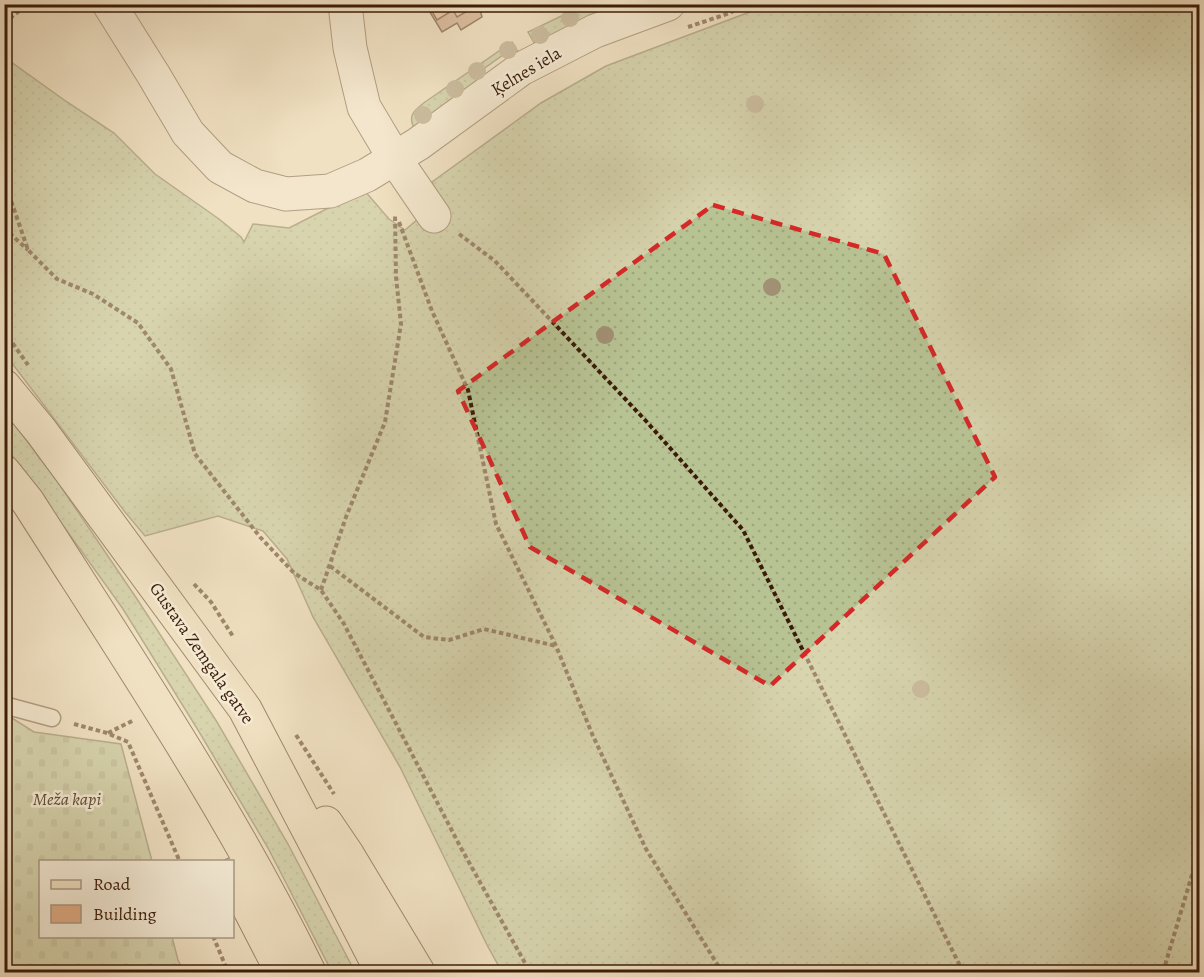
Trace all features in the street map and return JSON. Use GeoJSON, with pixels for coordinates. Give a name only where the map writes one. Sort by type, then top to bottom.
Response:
{"type":"FeatureCollection","features":[{"type":"Feature","properties":{"kind":"main road","name":"Gustava Zemgala gatve"},"geometry":{"type":"LineString","coordinates":[[4,386],[41,431],[245,709],[382,972]]}},
{"type":"Feature","properties":{"kind":"main road"},"geometry":{"type":"LineString","coordinates":[[4,472],[28,502],[213,795],[291,935],[309,972]]}},
{"type":"Feature","properties":{"kind":"main road"},"geometry":{"type":"LineString","coordinates":[[159,708],[226,860]]}},
{"type":"Feature","properties":{"kind":"main road"},"geometry":{"type":"LineString","coordinates":[[245,709],[347,854],[418,972]]}},
{"type":"Feature","properties":{"kind":"main road"},"geometry":{"type":"LineString","coordinates":[[234,879],[282,972]]}},
{"type":"Feature","properties":{"kind":"street","name":"Ķelnes iela"},"geometry":{"type":"LineString","coordinates":[[109,4],[188,134],[220,167],[255,186],[286,194],[330,191],[367,175],[418,144],[521,69],[595,31],[677,16]]}},
{"type":"Feature","properties":{"kind":"street"},"geometry":{"type":"LineString","coordinates":[[345,4],[350,48],[364,107],[395,159],[434,216]]}},
{"type":"Feature","properties":{"kind":"lane"},"geometry":{"type":"LineString","coordinates":[[4,705],[52,718]]}},
{"type":"Feature","properties":{"kind":"path"},"geometry":{"type":"LineString","coordinates":[[4,23],[28,4]]}},
{"type":"Feature","properties":{"kind":"path"},"geometry":{"type":"LineString","coordinates":[[677,16],[730,13],[744,4]]}},
{"type":"Feature","properties":{"kind":"path"},"geometry":{"type":"LineString","coordinates":[[4,180],[28,250]]}},
{"type":"Feature","properties":{"kind":"path"},"geometry":{"type":"LineString","coordinates":[[321,590],[346,517],[385,422],[400,324],[396,277],[395,210],[432,311],[468,390],[496,524],[556,645],[593,736],[646,849],[722,972]]}},
{"type":"Feature","properties":{"kind":"path"},"geometry":{"type":"LineString","coordinates":[[434,216],[495,261],[646,421],[743,530],[963,972]]}},
{"type":"Feature","properties":{"kind":"path"},"geometry":{"type":"LineString","coordinates":[[4,228],[57,279],[93,294],[138,323],[171,369],[195,454],[267,544],[294,573],[321,590],[344,624],[461,848],[530,972]]}},
{"type":"Feature","properties":{"kind":"path"},"geometry":{"type":"LineString","coordinates":[[330,566],[424,638],[448,640],[484,629],[556,645]]}},
{"type":"Feature","properties":{"kind":"path"},"geometry":{"type":"LineString","coordinates":[[52,718],[107,733],[128,742],[180,860]]}},
{"type":"Feature","properties":{"kind":"path"},"geometry":{"type":"LineString","coordinates":[[1163,972],[1200,848]]}},
{"type":"Feature","properties":{"kind":"path"},"geometry":{"type":"LineString","coordinates":[[214,938],[228,972]]}},
{"type":"Feature","properties":{"kind":"highlighted area"},"geometry":{"type":"Polygon","coordinates":[[[713,205],[884,254],[995,477],[770,686],[530,547],[458,391],[713,205]]]}},
{"type":"Feature","properties":{"kind":"green space"},"geometry":{"type":"Polygon","coordinates":[[[584,5],[629,5],[536,46],[528,32],[584,5]]]}},
{"type":"Feature","properties":{"kind":"green space"},"geometry":{"type":"Polygon","coordinates":[[[762,5],[1199,5],[1199,972],[502,972],[400,767],[313,617],[287,559],[263,531],[218,516],[145,536],[5,354],[4,57],[114,133],[155,174],[219,219],[244,242],[253,224],[289,228],[364,190],[389,219],[405,230],[439,201],[432,182],[541,103],[606,66],[755,10],[762,5]]]}},
{"type":"Feature","properties":{"kind":"green space"},"geometry":{"type":"Polygon","coordinates":[[[512,42],[520,55],[503,55],[482,70],[477,85],[415,130],[412,117],[418,108],[512,42]]]}},
{"type":"Feature","properties":{"kind":"green space"},"geometry":{"type":"Polygon","coordinates":[[[5,412],[57,481],[217,722],[288,844],[355,972],[332,972],[268,848],[123,609],[5,446],[5,412]]]}},
{"type":"Feature","properties":{"kind":"green space","name":"Meža kapi"},"geometry":{"type":"Polygon","coordinates":[[[4,713],[34,732],[121,744],[152,860],[39,860],[39,938],[172,938],[184,972],[5,972],[4,713]]]}},
{"type":"Feature","properties":{"kind":"building"},"geometry":{"type":"Polygon","coordinates":[[[428,4],[478,5],[457,17],[453,10],[437,20],[428,4]]]}}]}
